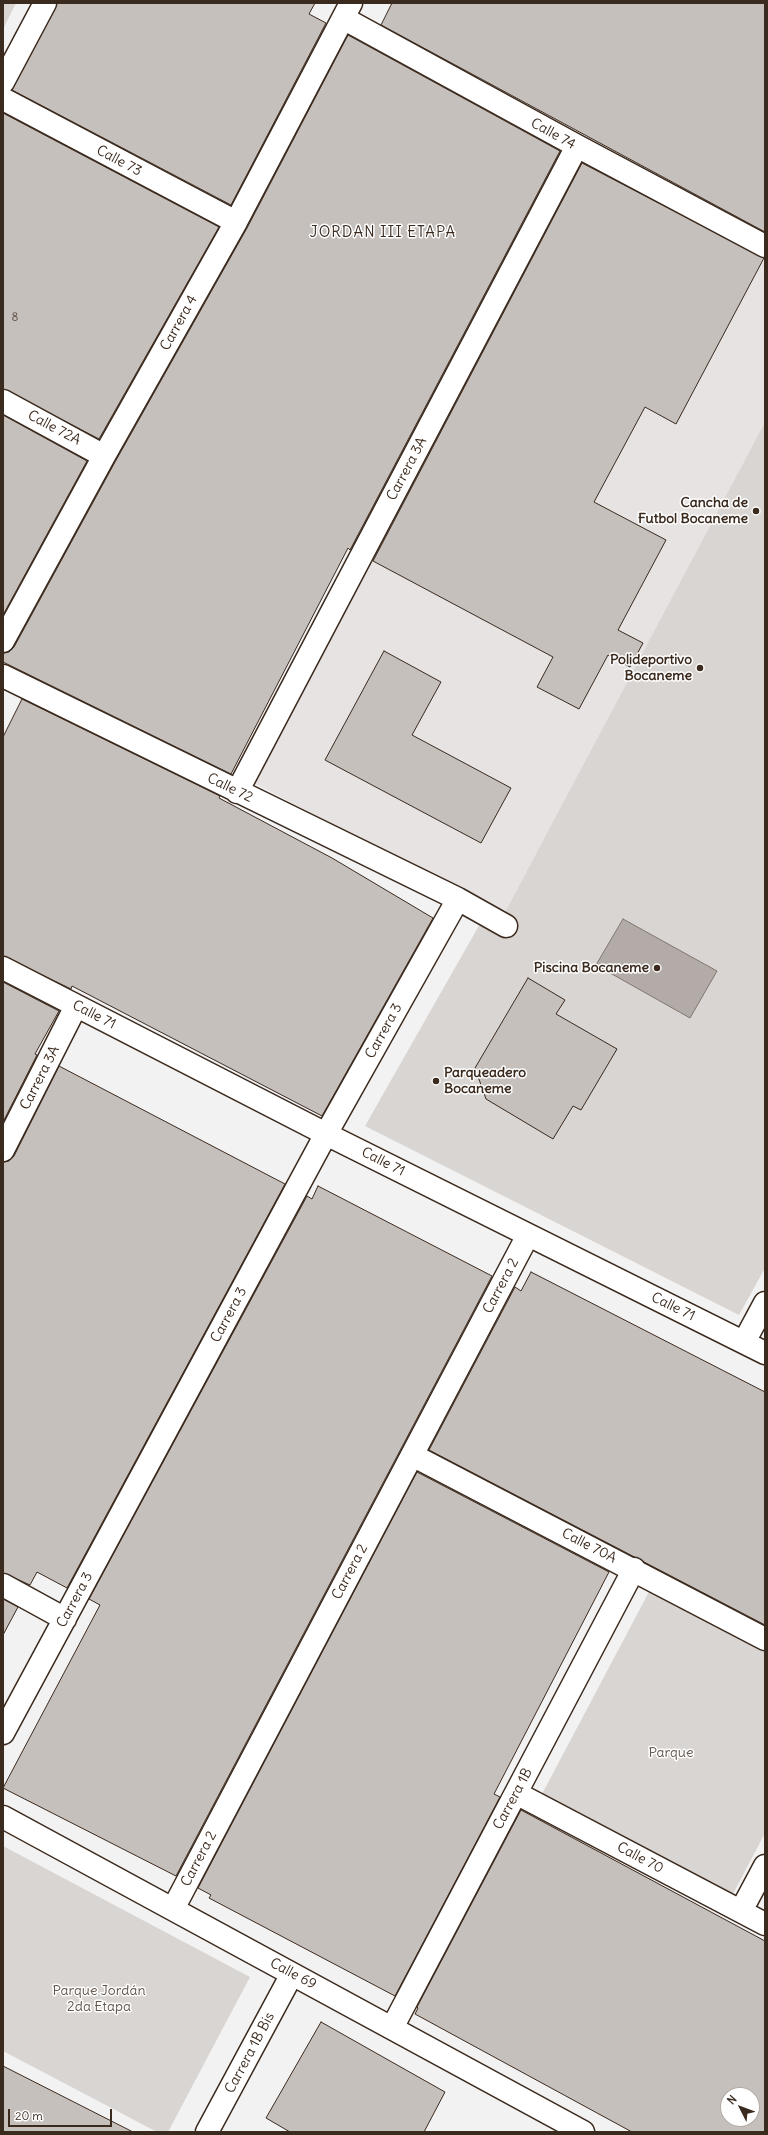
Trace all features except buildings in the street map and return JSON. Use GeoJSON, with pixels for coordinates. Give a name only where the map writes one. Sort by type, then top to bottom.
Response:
{"type":"FeatureCollection","features":[{"type":"Feature","properties":{"kind":"street"},"geometry":{"type":"LineString","coordinates":[[3,82],[45,3]]}},
{"type":"Feature","properties":{"kind":"street","name":"Calle 74"},"geometry":{"type":"LineString","coordinates":[[347,11],[577,146],[765,246]]}},
{"type":"Feature","properties":{"kind":"street","name":"Carrera 4"},"geometry":{"type":"LineString","coordinates":[[3,641],[104,456],[236,222],[347,11]]}},
{"type":"Feature","properties":{"kind":"street","name":"Calle 73"},"geometry":{"type":"LineString","coordinates":[[3,99],[236,222]]}},
{"type":"Feature","properties":{"kind":"street","name":"Carrera 3A"},"geometry":{"type":"LineString","coordinates":[[237,792],[577,146]]}},
{"type":"Feature","properties":{"kind":"street","name":"Calle 72A"},"geometry":{"type":"LineString","coordinates":[[3,401],[104,456]]}},
{"type":"Feature","properties":{"kind":"street","name":"Calle 72"},"geometry":{"type":"LineString","coordinates":[[3,676],[458,899],[506,926]]}},
{"type":"Feature","properties":{"kind":"street","name":"Carrera 3"},"geometry":{"type":"LineString","coordinates":[[3,1733],[326,1134],[458,899]]}},
{"type":"Feature","properties":{"kind":"street","name":"Calle 71"},"geometry":{"type":"LineString","coordinates":[[3,968],[326,1134],[765,1353]]}},
{"type":"Feature","properties":{"kind":"street","name":"Carrera 3A"},"geometry":{"type":"LineString","coordinates":[[3,1150],[76,1006]]}},
{"type":"Feature","properties":{"kind":"street","name":"Carrera 2"},"geometry":{"type":"LineString","coordinates":[[173,1909],[528,1235]]}},
{"type":"Feature","properties":{"kind":"street"},"geometry":{"type":"LineString","coordinates":[[744,1342],[765,1303]]}},
{"type":"Feature","properties":{"kind":"street","name":"Calle 70A"},"geometry":{"type":"LineString","coordinates":[[412,1455],[634,1569],[765,1639]]}},
{"type":"Feature","properties":{"kind":"street","name":"Carrera 1B"},"geometry":{"type":"LineString","coordinates":[[392,2028],[634,1569]]}},
{"type":"Feature","properties":{"kind":"street"},"geometry":{"type":"LineString","coordinates":[[3,1586],[65,1619]]}},
{"type":"Feature","properties":{"kind":"street","name":"Calle 70"},"geometry":{"type":"LineString","coordinates":[[516,1793],[765,1924]]}},
{"type":"Feature","properties":{"kind":"street","name":"Calle 69"},"geometry":{"type":"LineString","coordinates":[[3,1817],[583,2132]]}},
{"type":"Feature","properties":{"kind":"street"},"geometry":{"type":"LineString","coordinates":[[741,1911],[765,1866]]}},
{"type":"Feature","properties":{"kind":"street","name":"Carrera 1B Bis"},"geometry":{"type":"LineString","coordinates":[[207,2132],[292,1974]]}},
{"type":"Feature","properties":{"kind":"shaded area"},"geometry":{"type":"Polygon","coordinates":[[[581,168],[765,264],[765,422],[504,914],[254,783],[581,168]]]}},
{"type":"Feature","properties":{"kind":"shaded area","name":"Piscina Bocaneme"},"geometry":{"type":"Polygon","coordinates":[[[623,919],[717,971],[690,1018],[596,965],[623,919]]]}},
{"type":"Feature","properties":{"kind":"green space"},"geometry":{"type":"Polygon","coordinates":[[[3,3],[16,3],[3,29],[3,3]]]}},
{"type":"Feature","properties":{"kind":"green space","name":"Polideportivo Bocaneme"},"geometry":{"type":"Polygon","coordinates":[[[765,422],[765,1268],[739,1315],[365,1126],[485,915],[504,914],[765,422]]]}},
{"type":"Feature","properties":{"kind":"green space","name":"Parque"},"geometry":{"type":"Polygon","coordinates":[[[651,1588],[765,1648],[765,1833],[733,1894],[542,1794],[651,1588]]]}},
{"type":"Feature","properties":{"kind":"green space","name":"Parque Jordán 2da Etapa"},"geometry":{"type":"Polygon","coordinates":[[[3,1846],[250,1977],[168,2132],[157,2132],[3,2051],[3,1846]]]}},
{"type":"Feature","properties":{"kind":"place","name":"Cancha de Futbol Bocaneme"},"geometry":{"type":"Point","coordinates":[756,511]}},
{"type":"Feature","properties":{"kind":"place","name":"Polideportivo Bocaneme"},"geometry":{"type":"Point","coordinates":[700,668]}},
{"type":"Feature","properties":{"kind":"place","name":"Piscina Bocaneme"},"geometry":{"type":"Point","coordinates":[657,968]}},
{"type":"Feature","properties":{"kind":"place","name":"Parqueadero Bocaneme"},"geometry":{"type":"Point","coordinates":[436,1081]}},
{"type":"Feature","properties":{"kind":"district","name":"JORDAN III ETAPA"},"geometry":{"type":"Point","coordinates":[383,233]}}]}
